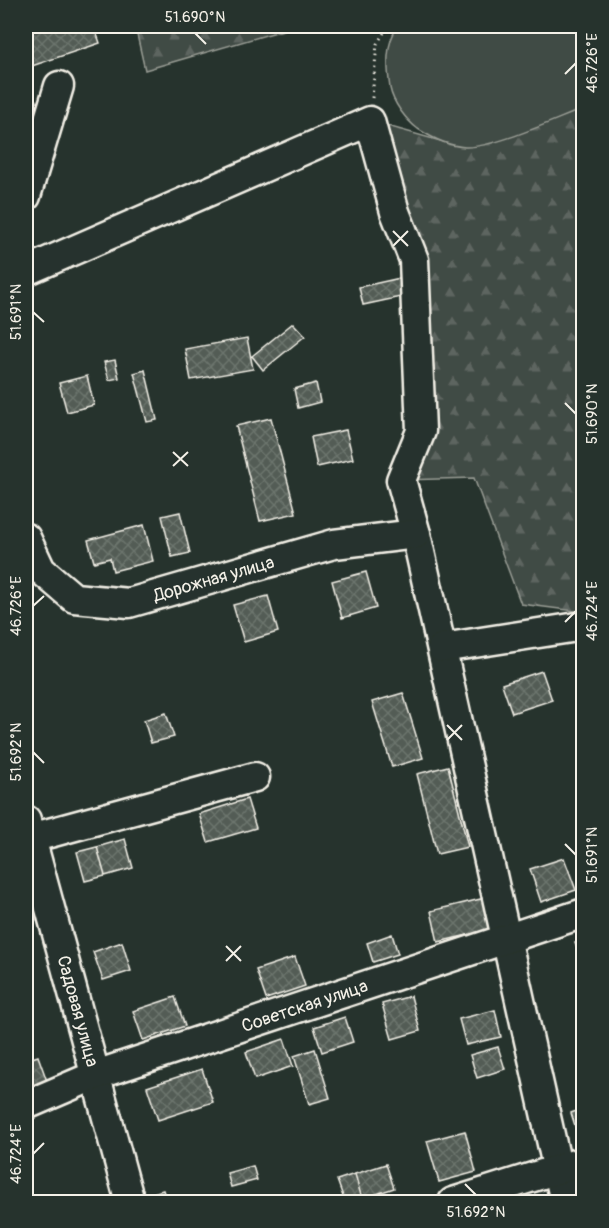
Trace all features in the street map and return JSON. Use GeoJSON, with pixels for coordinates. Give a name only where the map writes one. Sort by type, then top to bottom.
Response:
{"type":"FeatureCollection","features":[{"type":"Feature","properties":{"kind":"street"},"geometry":{"type":"LineString","coordinates":[[26,196],[59,86]]}},
{"type":"Feature","properties":{"kind":"street"},"geometry":{"type":"LineString","coordinates":[[26,271],[370,121],[395,212],[414,260],[421,431],[401,480],[416,534],[506,938],[570,1165],[565,1203]]}},
{"type":"Feature","properties":{"kind":"street","name":"Дорожная улица"},"geometry":{"type":"LineString","coordinates":[[28,549],[41,570],[74,598],[129,603],[334,544],[416,534]]}},
{"type":"Feature","properties":{"kind":"street"},"geometry":{"type":"LineString","coordinates":[[442,648],[584,626]]}},
{"type":"Feature","properties":{"kind":"street"},"geometry":{"type":"LineString","coordinates":[[28,829],[255,777]]}},
{"type":"Feature","properties":{"kind":"street","name":"Садовая улица"},"geometry":{"type":"LineString","coordinates":[[28,829],[130,1203]]}},
{"type":"Feature","properties":{"kind":"street","name":"Советская улица"},"geometry":{"type":"LineString","coordinates":[[26,1105],[96,1075],[584,913]]}},
{"type":"Feature","properties":{"kind":"street"},"geometry":{"type":"LineString","coordinates":[[453,1203],[570,1165]]}},
{"type":"Feature","properties":{"kind":"path"},"geometry":{"type":"LineString","coordinates":[[370,121],[377,44],[388,26]]}},
{"type":"Feature","properties":{"kind":"green space"},"geometry":{"type":"Polygon","coordinates":[[[135,26],[297,26],[145,70],[135,26]]]}},
{"type":"Feature","properties":{"kind":"green space"},"geometry":{"type":"Polygon","coordinates":[[[398,26],[583,26],[583,109],[492,143],[465,147],[440,141],[418,129],[409,121],[392,94],[388,56],[391,40],[398,26]]]}},
{"type":"Feature","properties":{"kind":"green space"},"geometry":{"type":"Polygon","coordinates":[[[583,109],[583,612],[521,604],[474,478],[401,480],[419,367],[414,260],[370,121],[451,144],[583,109]]]}},
{"type":"Feature","properties":{"kind":"building"},"geometry":{"type":"Polygon","coordinates":[[[26,26],[94,26],[100,43],[26,68],[26,26]]]}},
{"type":"Feature","properties":{"kind":"building"},"geometry":{"type":"Polygon","coordinates":[[[405,277],[410,295],[363,305],[359,287],[405,277]]]}},
{"type":"Feature","properties":{"kind":"building"},"geometry":{"type":"Polygon","coordinates":[[[293,323],[305,336],[263,370],[252,356],[293,323]]]}},
{"type":"Feature","properties":{"kind":"building"},"geometry":{"type":"Polygon","coordinates":[[[247,338],[253,369],[191,380],[185,349],[247,338]]]}},
{"type":"Feature","properties":{"kind":"building"},"geometry":{"type":"Polygon","coordinates":[[[115,360],[119,378],[109,380],[104,362],[115,360]]]}},
{"type":"Feature","properties":{"kind":"building"},"geometry":{"type":"Polygon","coordinates":[[[145,370],[157,420],[147,422],[134,373],[145,370]]]}},
{"type":"Feature","properties":{"kind":"building"},"geometry":{"type":"Polygon","coordinates":[[[87,376],[94,405],[67,412],[59,383],[87,376]]]}},
{"type":"Feature","properties":{"kind":"building"},"geometry":{"type":"Polygon","coordinates":[[[316,383],[320,402],[298,408],[294,389],[316,383]]]}},
{"type":"Feature","properties":{"kind":"building"},"geometry":{"type":"Polygon","coordinates":[[[271,418],[296,513],[260,521],[236,426],[271,418]]]}},
{"type":"Feature","properties":{"kind":"building"},"geometry":{"type":"Polygon","coordinates":[[[346,430],[353,459],[317,467],[311,437],[346,430]]]}},
{"type":"Feature","properties":{"kind":"building"},"geometry":{"type":"Polygon","coordinates":[[[180,512],[190,553],[172,557],[162,516],[180,512]]]}},
{"type":"Feature","properties":{"kind":"building"},"geometry":{"type":"Polygon","coordinates":[[[144,525],[153,561],[113,571],[110,558],[94,562],[88,540],[144,525]]]}},
{"type":"Feature","properties":{"kind":"building"},"geometry":{"type":"Polygon","coordinates":[[[366,572],[376,608],[342,618],[332,581],[366,572]]]}},
{"type":"Feature","properties":{"kind":"building"},"geometry":{"type":"Polygon","coordinates":[[[268,596],[278,632],[244,642],[233,605],[268,596]]]}},
{"type":"Feature","properties":{"kind":"building"},"geometry":{"type":"Polygon","coordinates":[[[542,671],[552,700],[512,713],[502,684],[542,671]]]}},
{"type":"Feature","properties":{"kind":"building"},"geometry":{"type":"Polygon","coordinates":[[[403,693],[423,758],[392,767],[372,702],[403,693]]]}},
{"type":"Feature","properties":{"kind":"building"},"geometry":{"type":"Polygon","coordinates":[[[166,713],[174,737],[151,743],[144,720],[166,713]]]}},
{"type":"Feature","properties":{"kind":"building"},"geometry":{"type":"Polygon","coordinates":[[[448,766],[468,847],[437,854],[417,774],[448,766]]]}},
{"type":"Feature","properties":{"kind":"building"},"geometry":{"type":"Polygon","coordinates":[[[247,799],[256,828],[208,842],[199,814],[247,799]]]}},
{"type":"Feature","properties":{"kind":"building"},"geometry":{"type":"Polygon","coordinates":[[[125,839],[133,868],[105,876],[97,847],[125,839]]]}},
{"type":"Feature","properties":{"kind":"building"},"geometry":{"type":"Polygon","coordinates":[[[97,847],[105,876],[85,881],[77,852],[97,847]]]}},
{"type":"Feature","properties":{"kind":"building"},"geometry":{"type":"Polygon","coordinates":[[[564,858],[576,890],[541,902],[530,869],[564,858]]]}},
{"type":"Feature","properties":{"kind":"building"},"geometry":{"type":"Polygon","coordinates":[[[485,898],[493,929],[438,942],[431,911],[485,898]]]}},
{"type":"Feature","properties":{"kind":"building"},"geometry":{"type":"Polygon","coordinates":[[[392,934],[398,954],[373,962],[367,943],[392,934]]]}},
{"type":"Feature","properties":{"kind":"building"},"geometry":{"type":"Polygon","coordinates":[[[584,940],[584,968],[575,943],[584,940]]]}},
{"type":"Feature","properties":{"kind":"building"},"geometry":{"type":"Polygon","coordinates":[[[122,942],[131,971],[103,980],[93,952],[122,942]]]}},
{"type":"Feature","properties":{"kind":"building"},"geometry":{"type":"Polygon","coordinates":[[[295,957],[305,986],[266,999],[256,970],[295,957]]]}},
{"type":"Feature","properties":{"kind":"building"},"geometry":{"type":"Polygon","coordinates":[[[411,996],[420,1031],[392,1039],[382,1004],[411,996]]]}},
{"type":"Feature","properties":{"kind":"building"},"geometry":{"type":"Polygon","coordinates":[[[175,997],[185,1026],[143,1040],[133,1011],[175,997]]]}},
{"type":"Feature","properties":{"kind":"building"},"geometry":{"type":"Polygon","coordinates":[[[495,1010],[501,1037],[466,1045],[459,1019],[495,1010]]]}},
{"type":"Feature","properties":{"kind":"building"},"geometry":{"type":"Polygon","coordinates":[[[345,1017],[353,1042],[322,1052],[314,1027],[345,1017]]]}},
{"type":"Feature","properties":{"kind":"building"},"geometry":{"type":"Polygon","coordinates":[[[284,1039],[293,1066],[255,1079],[246,1052],[284,1039]]]}},
{"type":"Feature","properties":{"kind":"building"},"geometry":{"type":"Polygon","coordinates":[[[498,1047],[505,1069],[477,1078],[470,1055],[498,1047]]]}},
{"type":"Feature","properties":{"kind":"building"},"geometry":{"type":"Polygon","coordinates":[[[315,1049],[330,1098],[309,1104],[294,1056],[315,1049]]]}},
{"type":"Feature","properties":{"kind":"building"},"geometry":{"type":"Polygon","coordinates":[[[38,1056],[47,1081],[26,1088],[26,1060],[38,1056]]]}},
{"type":"Feature","properties":{"kind":"building"},"geometry":{"type":"Polygon","coordinates":[[[202,1069],[213,1102],[158,1120],[147,1087],[202,1069]]]}},
{"type":"Feature","properties":{"kind":"building"},"geometry":{"type":"Polygon","coordinates":[[[584,1108],[584,1140],[580,1141],[571,1113],[584,1108]]]}},
{"type":"Feature","properties":{"kind":"building"},"geometry":{"type":"Polygon","coordinates":[[[465,1131],[476,1172],[439,1182],[427,1141],[465,1131]]]}},
{"type":"Feature","properties":{"kind":"building"},"geometry":{"type":"Polygon","coordinates":[[[386,1164],[394,1188],[362,1199],[355,1174],[386,1164]]]}},
{"type":"Feature","properties":{"kind":"building"},"geometry":{"type":"Polygon","coordinates":[[[253,1166],[257,1180],[231,1187],[227,1173],[253,1166]]]}},
{"type":"Feature","properties":{"kind":"building"},"geometry":{"type":"Polygon","coordinates":[[[355,1174],[362,1199],[345,1202],[337,1180],[355,1174]]]}},
{"type":"Feature","properties":{"kind":"building"},"geometry":{"type":"Polygon","coordinates":[[[163,1190],[167,1202],[142,1202],[140,1197],[163,1190]]]}}]}
